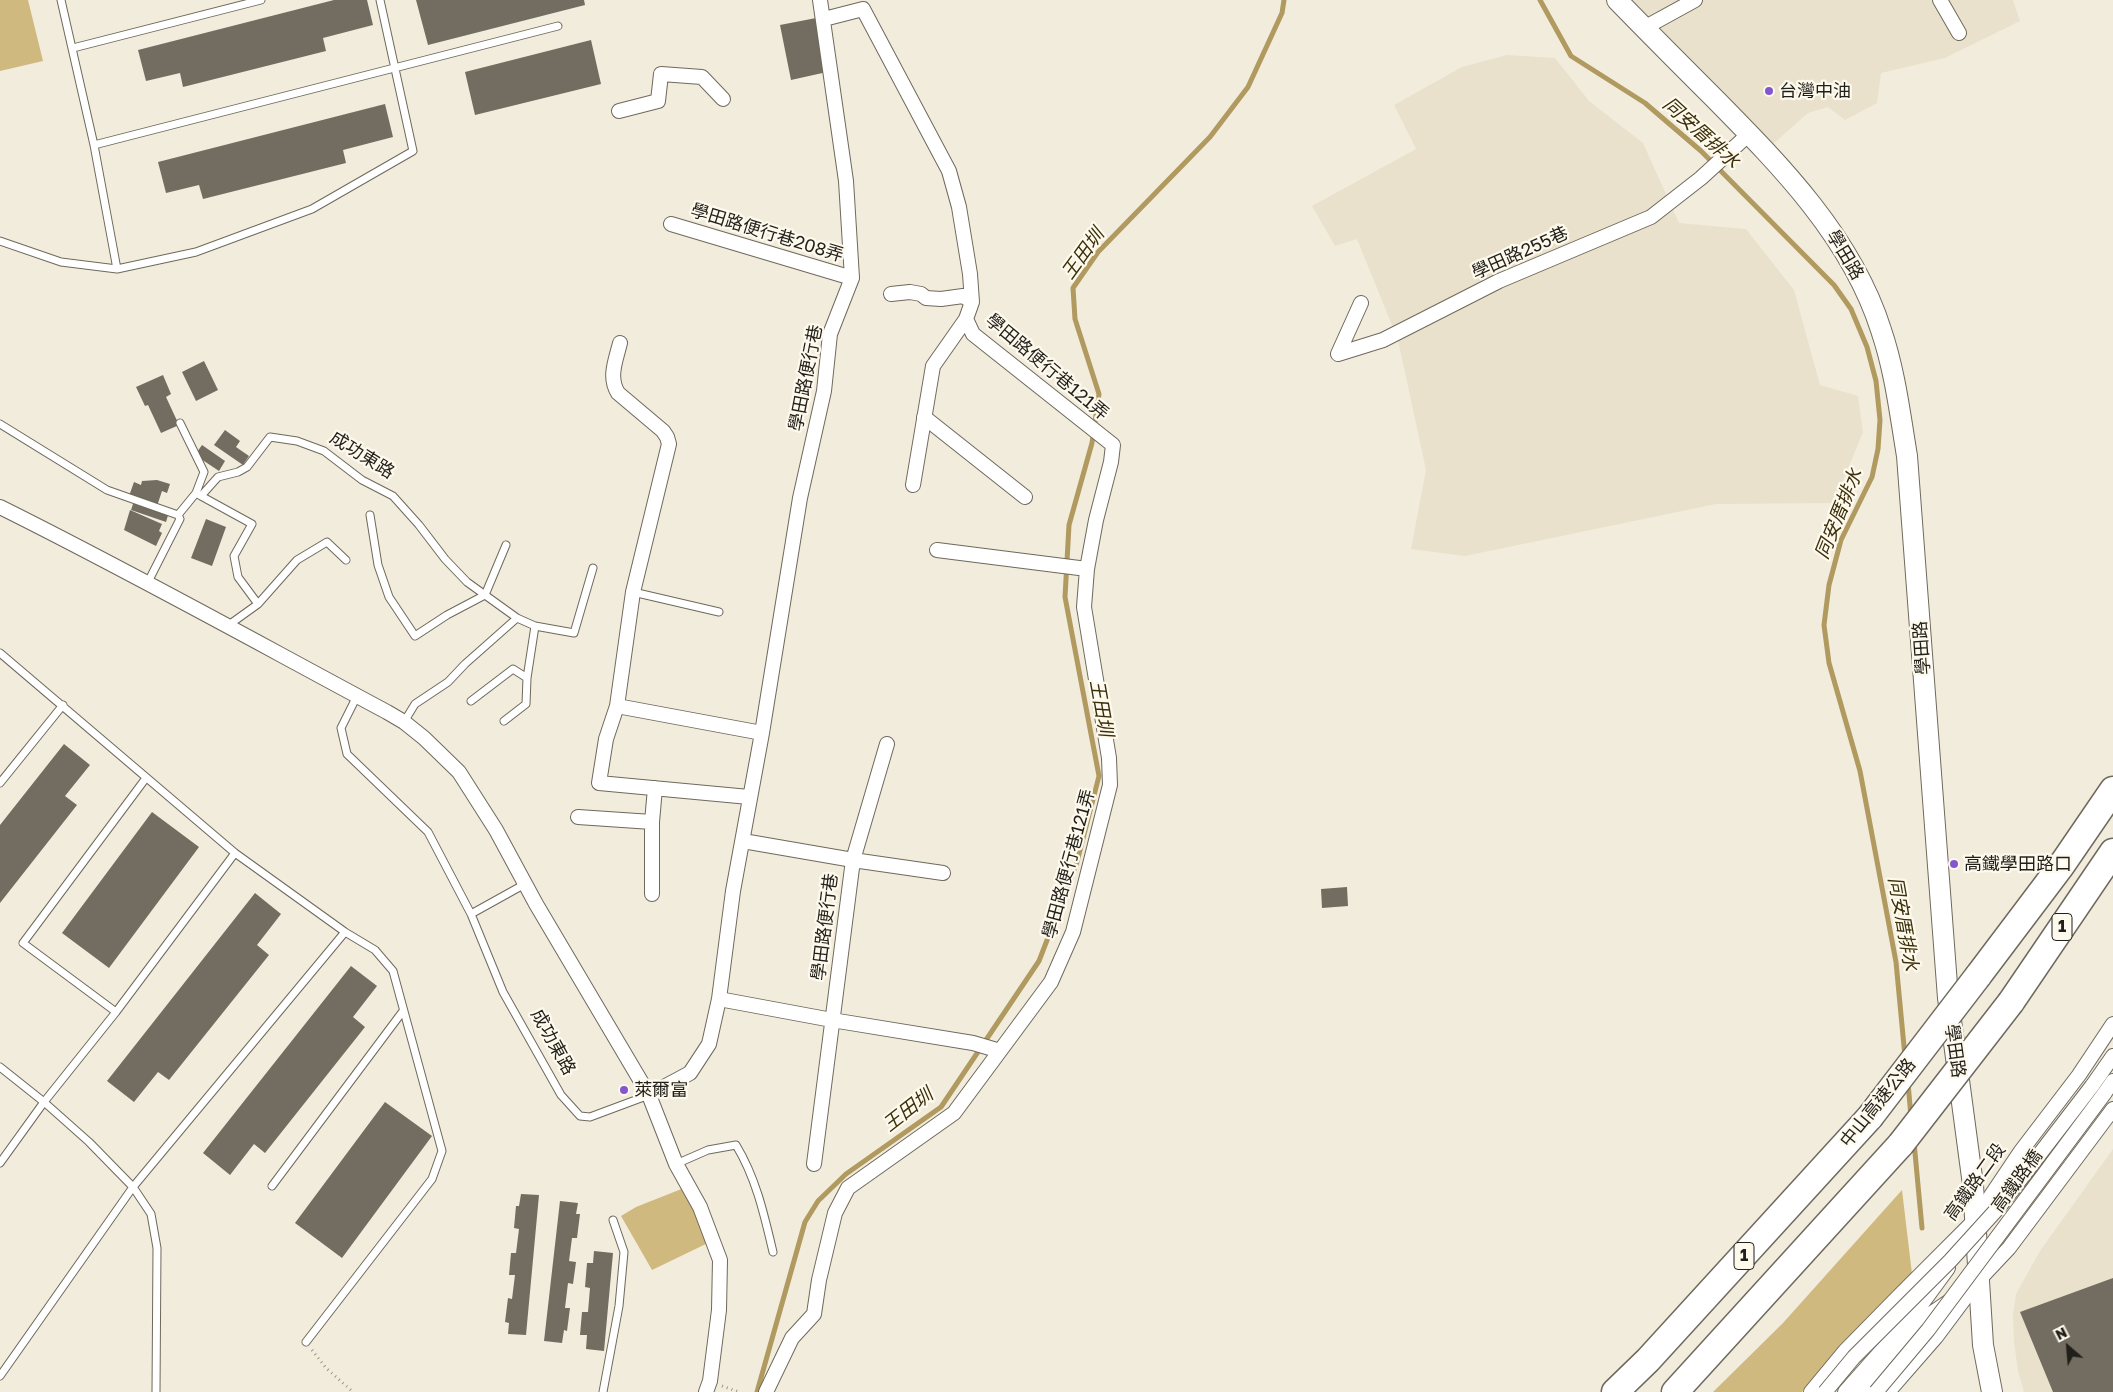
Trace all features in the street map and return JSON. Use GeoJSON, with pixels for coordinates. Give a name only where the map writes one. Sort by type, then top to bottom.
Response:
{"type":"FeatureCollection","features":[{"type":"Feature","properties":{"kind":"highway","name":"中山高速公路"},"geometry":{"type":"LineString","coordinates":[[1615,1392],[1648,1360],[1870,1117],[2061,866],[2113,790]]}},
{"type":"Feature","properties":{"kind":"highway","name":"1"},"geometry":{"type":"LineString","coordinates":[[1675,1392],[1901,1144],[2011,1002],[2113,852]]}},
{"type":"Feature","properties":{"kind":"main road","name":"學田路"},"geometry":{"type":"LineString","coordinates":[[1617,0],[1749,134],[1815,208],[1855,271],[1881,330],[1894,376],[1907,456],[1948,998],[1973,1185],[1977,1282],[1983,1345],[1992,1392]]}},
{"type":"Feature","properties":{"kind":"street","name":"學田路便行巷"},"geometry":{"type":"LineString","coordinates":[[649,1095],[690,1073],[709,1044],[719,999],[733,891],[762,732],[800,498],[824,391],[830,334],[852,278],[846,181],[820,0]]}},
{"type":"Feature","properties":{"kind":"street"},"geometry":{"type":"LineString","coordinates":[[1644,28],[1695,0]]}},
{"type":"Feature","properties":{"kind":"street"},"geometry":{"type":"LineString","coordinates":[[1940,0],[1959,33]]}},
{"type":"Feature","properties":{"kind":"street","name":"學田路便行巷121弄"},"geometry":{"type":"LineString","coordinates":[[766,1392],[792,1338],[814,1314],[819,1280],[836,1213],[848,1188],[954,1113],[1051,982],[1073,932],[1110,785],[1109,758],[1084,607],[1087,569],[1096,520],[1111,462],[1113,444],[974,334],[966,319],[972,302],[970,274],[960,216],[949,171],[863,9],[824,19]]}},
{"type":"Feature","properties":{"kind":"street"},"geometry":{"type":"LineString","coordinates":[[619,111],[658,101],[661,74],[702,77],[724,99]]}},
{"type":"Feature","properties":{"kind":"street","name":"學田路255巷"},"geometry":{"type":"LineString","coordinates":[[1361,303],[1338,354],[1383,340],[1499,280],[1651,217],[1701,178],[1749,134]]}},
{"type":"Feature","properties":{"kind":"street","name":"學田路便行巷208弄"},"geometry":{"type":"LineString","coordinates":[[671,224],[852,278]]}},
{"type":"Feature","properties":{"kind":"street"},"geometry":{"type":"LineString","coordinates":[[891,294],[910,292],[921,294],[926,298],[941,299],[963,296],[972,302]]}},
{"type":"Feature","properties":{"kind":"street"},"geometry":{"type":"LineString","coordinates":[[913,485],[933,366],[966,319]]}},
{"type":"Feature","properties":{"kind":"street"},"geometry":{"type":"LineString","coordinates":[[620,343],[612,378],[613,385],[618,393],[663,431],[668,437],[669,444],[633,592],[617,706],[606,739],[599,783],[749,797]]}},
{"type":"Feature","properties":{"kind":"street"},"geometry":{"type":"LineString","coordinates":[[924,417],[1025,497]]}},
{"type":"Feature","properties":{"kind":"street"},"geometry":{"type":"LineString","coordinates":[[0,507],[148,582],[226,627],[404,722],[424,738],[459,772],[496,830],[525,884],[649,1095],[676,1164],[700,1207],[720,1260],[719,1310],[710,1381],[706,1392]]}},
{"type":"Feature","properties":{"kind":"street"},"geometry":{"type":"LineString","coordinates":[[937,550],[1087,569]]}},
{"type":"Feature","properties":{"kind":"street"},"geometry":{"type":"LineString","coordinates":[[617,706],[762,732]]}},
{"type":"Feature","properties":{"kind":"street"},"geometry":{"type":"LineString","coordinates":[[887,744],[853,860],[943,873]]}},
{"type":"Feature","properties":{"kind":"street"},"geometry":{"type":"LineString","coordinates":[[652,894],[652,822],[655,788]]}},
{"type":"Feature","properties":{"kind":"street"},"geometry":{"type":"LineString","coordinates":[[578,817],[652,822]]}},
{"type":"Feature","properties":{"kind":"street","name":"學田路便行巷"},"geometry":{"type":"LineString","coordinates":[[743,842],[853,860],[814,1164]]}},
{"type":"Feature","properties":{"kind":"street"},"geometry":{"type":"LineString","coordinates":[[719,999],[973,1043],[1000,1051]]}},
{"type":"Feature","properties":{"kind":"street","name":"高鐵路二段"},"geometry":{"type":"LineString","coordinates":[[1810,1392],[1885,1310],[1974,1222],[2021,1151],[2079,1075],[2113,1024]]}},
{"type":"Feature","properties":{"kind":"street","name":"高鐵路橋"},"geometry":{"type":"LineString","coordinates":[[1825,1392],[1854,1357],[1950,1261],[1999,1207],[2113,1056]]}},
{"type":"Feature","properties":{"kind":"street","name":"高鐵路橋"},"geometry":{"type":"LineString","coordinates":[[1876,1392],[1928,1330],[2113,1081]]}},
{"type":"Feature","properties":{"kind":"street"},"geometry":{"type":"LineString","coordinates":[[1888,1392],[1936,1337],[1977,1282],[2009,1248],[2113,1110]]}},
{"type":"Feature","properties":{"kind":"street","name":"高鐵路橋"},"geometry":{"type":"LineString","coordinates":[[1845,1392],[1916,1313],[1942,1278],[1974,1222]]}},
{"type":"Feature","properties":{"kind":"street"},"geometry":{"type":"LineString","coordinates":[[1860,1392],[1923,1319],[1977,1282]]}},
{"type":"Feature","properties":{"kind":"lane"},"geometry":{"type":"LineString","coordinates":[[61,0],[94,145],[117,269]]}},
{"type":"Feature","properties":{"kind":"lane"},"geometry":{"type":"LineString","coordinates":[[73,48],[261,0]]}},
{"type":"Feature","properties":{"kind":"lane"},"geometry":{"type":"LineString","coordinates":[[0,241],[61,262],[117,269],[196,252],[312,209],[413,152],[380,0]]}},
{"type":"Feature","properties":{"kind":"lane"},"geometry":{"type":"LineString","coordinates":[[94,145],[558,26]]}},
{"type":"Feature","properties":{"kind":"lane","name":"成功東路"},"geometry":{"type":"LineString","coordinates":[[180,423],[204,472],[198,495]]}},
{"type":"Feature","properties":{"kind":"lane"},"geometry":{"type":"LineString","coordinates":[[0,424],[107,490],[178,515]]}},
{"type":"Feature","properties":{"kind":"lane","name":"成功東路"},"geometry":{"type":"LineString","coordinates":[[148,582],[180,519],[178,515],[218,477],[247,468],[270,438],[297,441],[324,451],[362,480],[393,496],[419,525],[445,559],[467,582],[517,618],[535,626],[574,633],[593,568]]}},
{"type":"Feature","properties":{"kind":"lane"},"geometry":{"type":"LineString","coordinates":[[198,495],[252,524],[234,556],[238,577],[258,604]]}},
{"type":"Feature","properties":{"kind":"lane"},"geometry":{"type":"LineString","coordinates":[[370,515],[378,565],[389,597],[415,636],[447,615],[485,595],[506,545]]}},
{"type":"Feature","properties":{"kind":"lane"},"geometry":{"type":"LineString","coordinates":[[226,627],[258,604],[297,560],[327,542],[346,560]]}},
{"type":"Feature","properties":{"kind":"lane"},"geometry":{"type":"LineString","coordinates":[[633,592],[719,612]]}},
{"type":"Feature","properties":{"kind":"lane"},"geometry":{"type":"LineString","coordinates":[[404,722],[415,704],[448,682],[465,664],[517,618]]}},
{"type":"Feature","properties":{"kind":"lane"},"geometry":{"type":"LineString","coordinates":[[504,721],[526,704],[527,678],[535,626]]}},
{"type":"Feature","properties":{"kind":"lane"},"geometry":{"type":"LineString","coordinates":[[0,652],[235,853],[345,932],[375,950],[393,971],[442,1151],[432,1179],[306,1342]]}},
{"type":"Feature","properties":{"kind":"lane"},"geometry":{"type":"LineString","coordinates":[[471,700],[513,669],[527,678]]}},
{"type":"Feature","properties":{"kind":"lane","name":"成功東路"},"geometry":{"type":"LineString","coordinates":[[358,696],[341,728],[347,754],[428,832],[471,914],[503,992],[561,1095],[580,1116],[590,1117],[649,1095]]}},
{"type":"Feature","properties":{"kind":"lane"},"geometry":{"type":"LineString","coordinates":[[0,784],[63,704]]}},
{"type":"Feature","properties":{"kind":"lane"},"geometry":{"type":"LineString","coordinates":[[116,1012],[23,943],[146,778]]}},
{"type":"Feature","properties":{"kind":"lane"},"geometry":{"type":"LineString","coordinates":[[0,1163],[44,1102],[116,1012],[235,853]]}},
{"type":"Feature","properties":{"kind":"lane"},"geometry":{"type":"LineString","coordinates":[[471,914],[525,884]]}},
{"type":"Feature","properties":{"kind":"lane"},"geometry":{"type":"LineString","coordinates":[[0,1376],[133,1187],[345,932]]}},
{"type":"Feature","properties":{"kind":"lane"},"geometry":{"type":"LineString","coordinates":[[272,1186],[403,1011]]}},
{"type":"Feature","properties":{"kind":"lane"},"geometry":{"type":"LineString","coordinates":[[0,1067],[44,1102],[89,1142],[133,1187],[152,1214],[157,1248],[156,1392]]}},
{"type":"Feature","properties":{"kind":"lane"},"geometry":{"type":"LineString","coordinates":[[676,1164],[708,1150],[736,1145],[746,1160],[759,1194],[773,1252]]}},
{"type":"Feature","properties":{"kind":"lane"},"geometry":{"type":"LineString","coordinates":[[603,1392],[619,1306],[624,1252],[613,1220]]}},
{"type":"Feature","properties":{"kind":"path"},"geometry":{"type":"LineString","coordinates":[[306,1342],[326,1368],[353,1392]]}},
{"type":"Feature","properties":{"kind":"shaded area"},"geometry":{"type":"Polygon","coordinates":[[[0,0],[28,0],[43,61],[0,71],[0,0]]]}},
{"type":"Feature","properties":{"kind":"shaded area"},"geometry":{"type":"Polygon","coordinates":[[[1629,0],[2013,0],[2020,21],[1945,58],[1881,73],[1877,103],[1845,120],[1828,107],[1808,113],[1772,145],[1629,0]]]}},
{"type":"Feature","properties":{"kind":"shaded area"},"geometry":{"type":"Polygon","coordinates":[[[1507,55],[1555,58],[1589,101],[1643,143],[1679,223],[1746,229],[1794,290],[1820,385],[1858,396],[1863,432],[1834,503],[1716,504],[1465,556],[1411,549],[1426,470],[1398,340],[1357,239],[1335,246],[1312,206],[1416,149],[1394,105],[1462,67],[1507,55]]]}},
{"type":"Feature","properties":{"kind":"shaded area"},"geometry":{"type":"Polygon","coordinates":[[[2113,1149],[2113,1392],[2024,1392],[2018,1371],[2014,1342],[2013,1315],[2016,1294],[2040,1251],[2113,1149]]]}},
{"type":"Feature","properties":{"kind":"shaded area"},"geometry":{"type":"Polygon","coordinates":[[[684,1188],[710,1242],[652,1270],[621,1216],[636,1207],[684,1188]]]}},
{"type":"Feature","properties":{"kind":"shaded area"},"geometry":{"type":"Polygon","coordinates":[[[1902,1190],[1912,1274],[1835,1351],[1802,1392],[1713,1392],[1783,1323],[1902,1190]]]}},
{"type":"Feature","properties":{"kind":"building"},"geometry":{"type":"Polygon","coordinates":[[[334,0],[367,0],[373,25],[323,38],[326,51],[183,87],[180,73],[146,81],[138,50],[334,0]]]}},
{"type":"Feature","properties":{"kind":"building"},"geometry":{"type":"Polygon","coordinates":[[[416,0],[584,0],[585,5],[428,45],[416,0]]]}},
{"type":"Feature","properties":{"kind":"building"},"geometry":{"type":"Polygon","coordinates":[[[816,18],[827,72],[791,80],[780,25],[816,18]]]}},
{"type":"Feature","properties":{"kind":"building"},"geometry":{"type":"Polygon","coordinates":[[[591,40],[601,84],[475,115],[465,72],[591,40]]]}},
{"type":"Feature","properties":{"kind":"building"},"geometry":{"type":"Polygon","coordinates":[[[385,104],[393,137],[343,150],[346,163],[203,199],[199,185],[166,193],[158,162],[385,104]]]}},
{"type":"Feature","properties":{"kind":"building"},"geometry":{"type":"Polygon","coordinates":[[[204,361],[218,390],[196,401],[182,372],[204,361]]]}},
{"type":"Feature","properties":{"kind":"building"},"geometry":{"type":"Polygon","coordinates":[[[163,375],[171,394],[166,397],[179,425],[161,433],[148,405],[145,406],[136,387],[163,375]]]}},
{"type":"Feature","properties":{"kind":"building"},"geometry":{"type":"Polygon","coordinates":[[[225,430],[240,441],[236,447],[249,456],[243,465],[214,445],[225,430]]]}},
{"type":"Feature","properties":{"kind":"building"},"geometry":{"type":"Polygon","coordinates":[[[202,445],[225,461],[219,471],[195,455],[202,445]]]}},
{"type":"Feature","properties":{"kind":"building"},"geometry":{"type":"Polygon","coordinates":[[[157,480],[170,484],[167,493],[162,491],[157,506],[129,496],[134,482],[141,485],[142,481],[157,480]]]}},
{"type":"Feature","properties":{"kind":"building"},"geometry":{"type":"Polygon","coordinates":[[[134,501],[169,512],[166,522],[131,510],[134,501]]]}},
{"type":"Feature","properties":{"kind":"building"},"geometry":{"type":"Polygon","coordinates":[[[130,510],[162,524],[159,531],[162,533],[156,546],[124,530],[130,510]]]}},
{"type":"Feature","properties":{"kind":"building"},"geometry":{"type":"Polygon","coordinates":[[[206,519],[226,527],[212,566],[191,558],[206,519]]]}},
{"type":"Feature","properties":{"kind":"building"},"geometry":{"type":"Polygon","coordinates":[[[64,744],[90,765],[65,796],[77,805],[0,903],[0,825],[64,744]]]}},
{"type":"Feature","properties":{"kind":"building"},"geometry":{"type":"Polygon","coordinates":[[[152,812],[199,847],[109,968],[62,933],[152,812]]]}},
{"type":"Feature","properties":{"kind":"building"},"geometry":{"type":"Polygon","coordinates":[[[1347,887],[1348,906],[1322,908],[1321,889],[1347,887]]]}},
{"type":"Feature","properties":{"kind":"building"},"geometry":{"type":"Polygon","coordinates":[[[255,893],[281,914],[257,945],[269,955],[169,1080],[158,1072],[134,1102],[107,1081],[255,893]]]}},
{"type":"Feature","properties":{"kind":"building"},"geometry":{"type":"Polygon","coordinates":[[[351,966],[377,986],[353,1017],[365,1027],[265,1153],[254,1144],[230,1175],[203,1153],[351,966]]]}},
{"type":"Feature","properties":{"kind":"building"},"geometry":{"type":"Polygon","coordinates":[[[385,1102],[432,1136],[342,1258],[295,1223],[385,1102]]]}},
{"type":"Feature","properties":{"kind":"building"},"geometry":{"type":"Polygon","coordinates":[[[521,1194],[539,1195],[526,1335],[508,1334],[509,1323],[505,1322],[508,1298],[512,1299],[515,1275],[509,1275],[511,1253],[516,1253],[519,1229],[514,1228],[516,1206],[519,1206],[521,1194]]]}},
{"type":"Feature","properties":{"kind":"building"},"geometry":{"type":"Polygon","coordinates":[[[560,1201],[578,1203],[576,1214],[580,1214],[577,1238],[572,1238],[569,1261],[576,1262],[573,1284],[568,1283],[565,1308],[570,1308],[567,1331],[564,1330],[562,1343],[544,1341],[560,1201]]]}},
{"type":"Feature","properties":{"kind":"building"},"geometry":{"type":"Polygon","coordinates":[[[594,1251],[613,1253],[604,1351],[586,1349],[587,1335],[580,1335],[582,1312],[588,1312],[590,1288],[585,1287],[587,1263],[593,1263],[594,1251]]]}},
{"type":"Feature","properties":{"kind":"building"},"geometry":{"type":"Polygon","coordinates":[[[2113,1278],[2113,1392],[2053,1392],[2020,1312],[2113,1278]]]}},
{"type":"Feature","properties":{"kind":"waterway","name":"王田圳"},"geometry":{"type":"LineString","coordinates":[[757,1392],[805,1222],[818,1201],[846,1174],[941,1107],[1039,961],[1077,862],[1099,776],[1065,597],[1069,525],[1092,443],[1099,394],[1075,319],[1073,288],[1098,252],[1210,137],[1248,87],[1282,13],[1284,0]]}},
{"type":"Feature","properties":{"kind":"waterway","name":"同安厝排水"},"geometry":{"type":"LineString","coordinates":[[1540,0],[1571,56],[1645,103],[1701,151],[1834,285],[1851,309],[1867,347],[1876,381],[1880,420],[1878,449],[1872,477],[1841,540],[1829,585],[1824,625],[1829,663],[1860,771],[1896,962],[1905,1057]]}},
{"type":"Feature","properties":{"kind":"waterway","name":"同安厝排水"},"geometry":{"type":"LineString","coordinates":[[1908,1083],[1911,1117]]}},
{"type":"Feature","properties":{"kind":"waterway","name":"同安厝排水"},"geometry":{"type":"LineString","coordinates":[[1914,1142],[1922,1228]]}},
{"type":"Feature","properties":{"kind":"place","name":"台灣中油"},"geometry":{"type":"Point","coordinates":[1769,91]}},
{"type":"Feature","properties":{"kind":"place","name":"高鐵學田路口"},"geometry":{"type":"Point","coordinates":[1954,864]}},
{"type":"Feature","properties":{"kind":"place","name":"萊爾富"},"geometry":{"type":"Point","coordinates":[624,1090]}}]}
